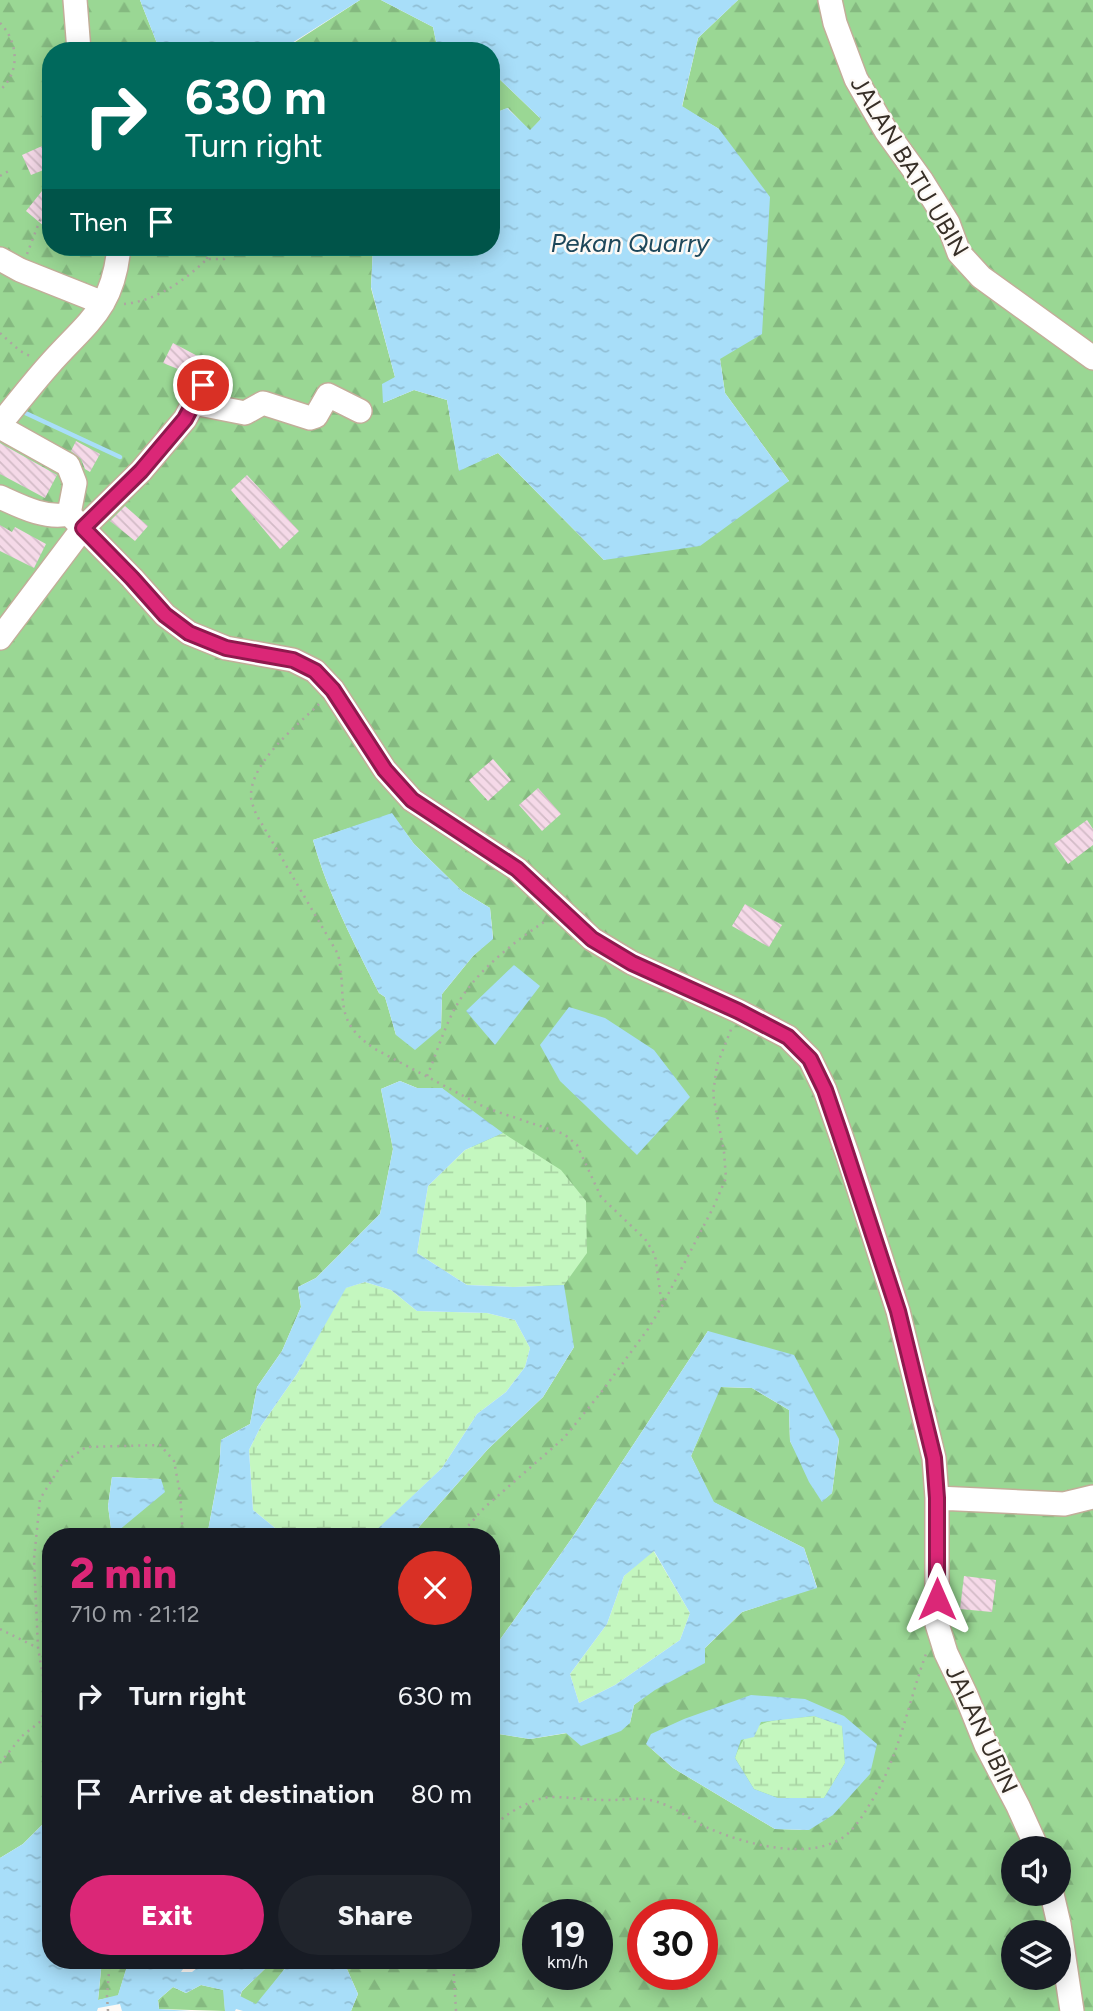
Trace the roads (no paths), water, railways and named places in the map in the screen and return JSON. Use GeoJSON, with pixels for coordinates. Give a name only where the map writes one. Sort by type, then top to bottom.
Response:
{"type":"FeatureCollection","features":[{"type":"Feature","properties":{"kind":"street"},"geometry":{"type":"LineString","coordinates":[[75,0],[78,42]]}},
{"type":"Feature","properties":{"kind":"street","name":"JALAN BATU UBIN"},"geometry":{"type":"LineString","coordinates":[[830,0],[835,23],[856,79],[886,131],[948,223],[959,253],[981,277],[1093,358]]}},
{"type":"Feature","properties":{"kind":"street"},"geometry":{"type":"LineString","coordinates":[[76,521],[75,483],[68,465],[8,416],[49,365],[93,320],[114,280],[118,256]]}},
{"type":"Feature","properties":{"kind":"street"},"geometry":{"type":"LineString","coordinates":[[10,264],[103,303]]}},
{"type":"Feature","properties":{"kind":"street"},"geometry":{"type":"LineString","coordinates":[[0,638],[76,521],[141,471],[185,419],[198,394],[245,413],[263,403],[310,418],[316,416],[328,395],[360,411]]}},
{"type":"Feature","properties":{"kind":"street"},"geometry":{"type":"LineString","coordinates":[[0,497],[34,512],[76,521]]}},
{"type":"Feature","properties":{"kind":"street","name":"JALAN UBIN"},"geometry":{"type":"LineString","coordinates":[[76,521],[165,615],[189,633],[226,648],[293,660],[315,671],[333,690],[385,770],[412,800],[517,869],[592,939],[632,963],[788,1037],[810,1059],[825,1090],[898,1311],[934,1458],[937,1498],[937,1624],[946,1653],[986,1745],[1032,1836]]}},
{"type":"Feature","properties":{"kind":"street"},"geometry":{"type":"LineString","coordinates":[[937,1498],[1064,1504],[1093,1497]]}},
{"type":"Feature","properties":{"kind":"street"},"geometry":{"type":"LineString","coordinates":[[1055,1906],[1072,2011]]}},
{"type":"Feature","properties":{"kind":"water"},"geometry":{"type":"Polygon","coordinates":[[[140,0],[360,0],[294,42],[156,42],[140,0]]]}},
{"type":"Feature","properties":{"kind":"water","name":"Pekan Quarry"},"geometry":{"type":"Polygon","coordinates":[[[381,0],[738,0],[698,38],[682,106],[719,129],[770,197],[762,334],[720,359],[725,393],[789,481],[700,546],[604,560],[498,453],[459,471],[447,400],[414,390],[383,403],[382,384],[395,377],[371,287],[373,256],[500,256],[500,111],[507,108],[530,130],[541,119],[500,80],[500,42],[436,42],[433,27],[381,0]]]}},
{"type":"Feature","properties":{"kind":"water"},"geometry":{"type":"Polygon","coordinates":[[[392,813],[414,844],[462,891],[490,908],[493,939],[473,956],[442,994],[441,1028],[415,1050],[396,1035],[385,997],[379,993],[342,918],[313,840],[392,813]]]}},
{"type":"Feature","properties":{"kind":"water"},"geometry":{"type":"Polygon","coordinates":[[[514,965],[540,986],[495,1045],[466,1011],[514,965]]]}},
{"type":"Feature","properties":{"kind":"water"},"geometry":{"type":"Polygon","coordinates":[[[569,1007],[605,1018],[654,1050],[690,1097],[637,1155],[560,1081],[540,1045],[569,1007]]]}},
{"type":"Feature","properties":{"kind":"water"},"geometry":{"type":"Polygon","coordinates":[[[400,1081],[417,1088],[442,1088],[503,1133],[465,1150],[428,1186],[417,1253],[467,1285],[564,1285],[574,1347],[543,1397],[488,1449],[418,1528],[378,1528],[442,1468],[477,1414],[506,1392],[525,1367],[530,1348],[515,1320],[487,1313],[417,1311],[391,1290],[365,1282],[346,1288],[297,1374],[261,1426],[249,1450],[253,1510],[275,1528],[208,1528],[219,1472],[221,1440],[250,1424],[257,1387],[282,1351],[301,1307],[298,1287],[316,1278],[380,1214],[393,1149],[381,1089],[400,1081]]]}},
{"type":"Feature","properties":{"kind":"water"},"geometry":{"type":"Polygon","coordinates":[[[708,1331],[794,1355],[839,1439],[832,1493],[822,1502],[809,1482],[790,1441],[789,1410],[752,1388],[721,1387],[691,1456],[714,1502],[804,1548],[817,1588],[742,1612],[705,1648],[705,1663],[655,1690],[634,1705],[630,1723],[621,1731],[581,1746],[566,1733],[530,1739],[500,1734],[500,1640],[572,1538],[708,1331]],[[654,1551],[624,1576],[607,1624],[570,1674],[579,1703],[615,1685],[680,1640],[690,1613],[654,1551]]]}},
{"type":"Feature","properties":{"kind":"water"},"geometry":{"type":"Polygon","coordinates":[[[112,1477],[161,1479],[165,1492],[122,1528],[111,1528],[108,1506],[112,1477]]]}},
{"type":"Feature","properties":{"kind":"water"},"geometry":{"type":"Polygon","coordinates":[[[751,1695],[805,1699],[844,1716],[877,1744],[870,1774],[833,1815],[809,1830],[775,1829],[673,1768],[646,1744],[651,1734],[751,1695]],[[814,1716],[761,1722],[754,1737],[741,1740],[735,1758],[754,1789],[778,1798],[824,1798],[845,1763],[842,1726],[814,1716]]]}},
{"type":"Feature","properties":{"kind":"water"},"geometry":{"type":"Polygon","coordinates":[[[42,1825],[42,1969],[101,1969],[98,2000],[118,1995],[126,1969],[183,1969],[181,1972],[192,1972],[196,1969],[265,1969],[240,1996],[256,2004],[285,1969],[347,1969],[358,1994],[351,2011],[225,2011],[223,1990],[201,1985],[186,1993],[173,1987],[158,2000],[159,2009],[190,2011],[122,2011],[120,2004],[98,2008],[97,2011],[0,2011],[0,1858],[23,1844],[42,1825]]]}},
{"type":"Feature","properties":{"kind":"waterway"},"geometry":{"type":"LineString","coordinates":[[19,410],[120,457]]}}]}
